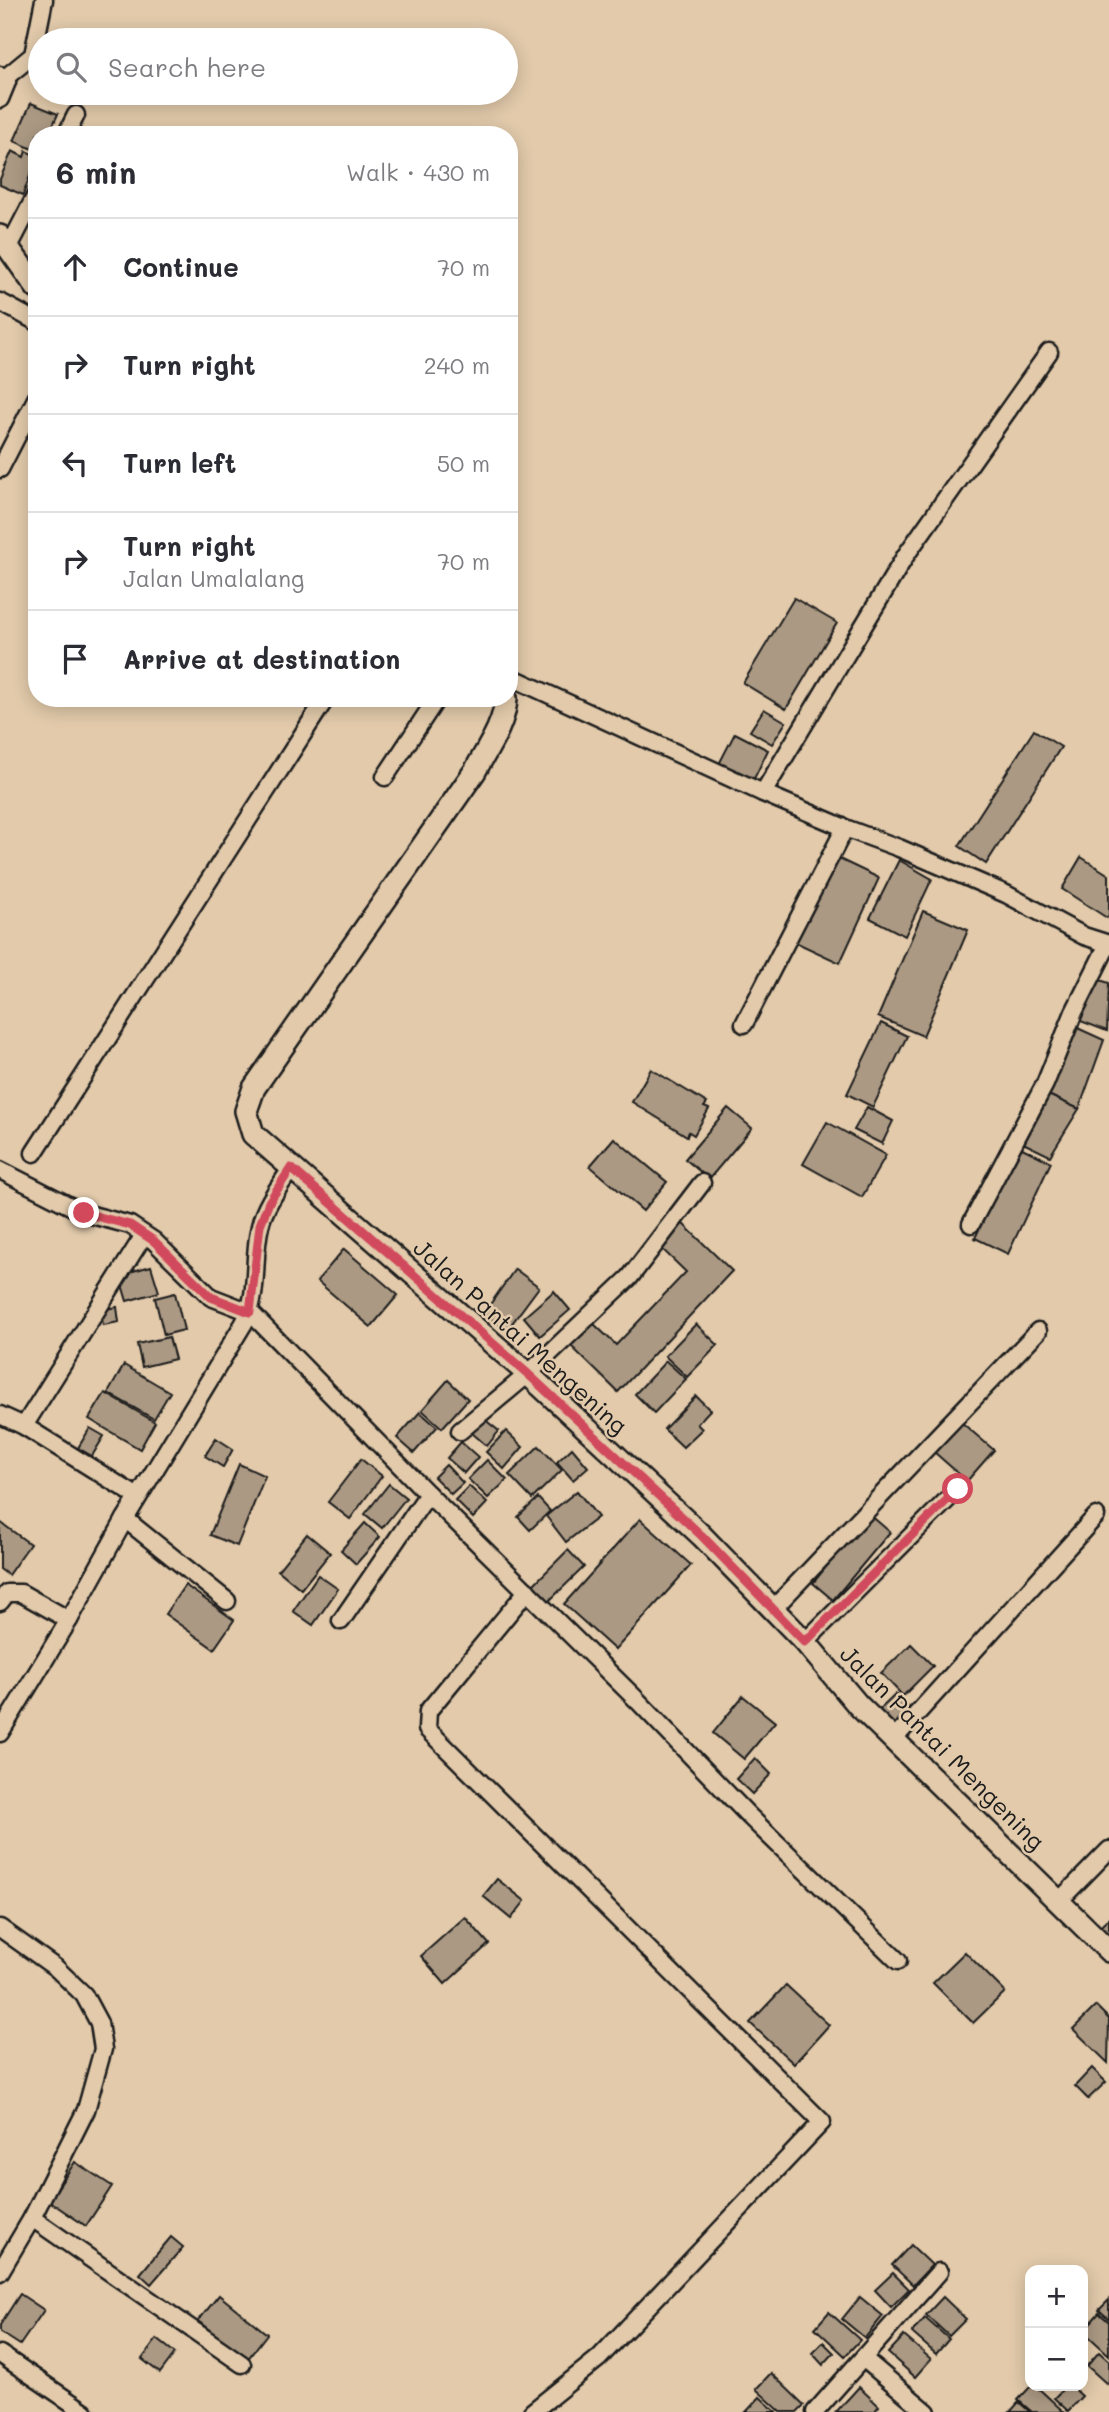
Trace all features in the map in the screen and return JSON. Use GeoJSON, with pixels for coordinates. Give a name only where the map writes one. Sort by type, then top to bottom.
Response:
{"type":"FeatureCollection","features":[{"type":"Feature","properties":{"kind":"street"},"geometry":{"type":"LineString","coordinates":[[38,28],[44,0]]}},
{"type":"Feature","properties":{"kind":"street"},"geometry":{"type":"LineString","coordinates":[[0,99],[6,88],[3,77],[28,59]]}},
{"type":"Feature","properties":{"kind":"street"},"geometry":{"type":"LineString","coordinates":[[71,126],[76,116]]}},
{"type":"Feature","properties":{"kind":"street"},"geometry":{"type":"LineString","coordinates":[[28,206],[4,242],[28,275]]}},
{"type":"Feature","properties":{"kind":"street"},"geometry":{"type":"LineString","coordinates":[[0,302],[28,318]]}},
{"type":"Feature","properties":{"kind":"street"},"geometry":{"type":"LineString","coordinates":[[763,793],[906,555],[1049,352]]}},
{"type":"Feature","properties":{"kind":"street"},"geometry":{"type":"LineString","coordinates":[[0,469],[28,415]]}},
{"type":"Feature","properties":{"kind":"street"},"geometry":{"type":"LineString","coordinates":[[518,680],[763,793],[1006,894],[1084,936],[1108,944],[1074,1012],[1045,1084],[971,1224]]}},
{"type":"Feature","properties":{"kind":"street"},"geometry":{"type":"LineString","coordinates":[[34,1153],[320,707]]}},
{"type":"Feature","properties":{"kind":"street"},"geometry":{"type":"LineString","coordinates":[[385,777],[431,707]]}},
{"type":"Feature","properties":{"kind":"street","name":"Jalan Pantai Mengening"},"geometry":{"type":"LineString","coordinates":[[505,707],[496,732],[475,771],[254,1088],[246,1111],[253,1134],[528,1374],[702,1536],[805,1642],[859,1705],[1109,1951]]}},
{"type":"Feature","properties":{"kind":"street"},"geometry":{"type":"LineString","coordinates":[[744,1024],[845,828]]}},
{"type":"Feature","properties":{"kind":"street"},"geometry":{"type":"LineString","coordinates":[[0,1733],[247,1317],[260,1225],[269,1202],[291,1168]]}},
{"type":"Feature","properties":{"kind":"street"},"geometry":{"type":"LineString","coordinates":[[0,1170],[84,1213],[130,1225],[154,1241],[211,1297],[247,1317],[527,1591],[748,1815],[898,1961]]}},
{"type":"Feature","properties":{"kind":"street"},"geometry":{"type":"LineString","coordinates":[[460,1431],[528,1374],[630,1278],[702,1183]]}},
{"type":"Feature","properties":{"kind":"street"},"geometry":{"type":"LineString","coordinates":[[24,1426],[144,1235]]}},
{"type":"Feature","properties":{"kind":"street"},"geometry":{"type":"LineString","coordinates":[[772,1610],[1038,1331]]}},
{"type":"Feature","properties":{"kind":"street"},"geometry":{"type":"LineString","coordinates":[[0,1415],[24,1426],[138,1497]]}},
{"type":"Feature","properties":{"kind":"street"},"geometry":{"type":"LineString","coordinates":[[805,1642],[958,1489]]}},
{"type":"Feature","properties":{"kind":"street"},"geometry":{"type":"LineString","coordinates":[[341,1621],[408,1527],[428,1494]]}},
{"type":"Feature","properties":{"kind":"street"},"geometry":{"type":"LineString","coordinates":[[894,1739],[1096,1516]]}},
{"type":"Feature","properties":{"kind":"street"},"geometry":{"type":"LineString","coordinates":[[125,1519],[227,1601]]}},
{"type":"Feature","properties":{"kind":"street"},"geometry":{"type":"LineString","coordinates":[[527,1591],[428,1711],[427,1729],[822,2122],[599,2358],[532,2412]]}},
{"type":"Feature","properties":{"kind":"street"},"geometry":{"type":"LineString","coordinates":[[0,1602],[7,1593],[21,1593],[69,1620]]}},
{"type":"Feature","properties":{"kind":"street"},"geometry":{"type":"LineString","coordinates":[[1059,1901],[1109,1850]]}},
{"type":"Feature","properties":{"kind":"street"},"geometry":{"type":"LineString","coordinates":[[0,1928],[56,1968],[84,1995],[99,2023],[103,2049],[86,2110],[32,2218],[0,2272]]}},
{"type":"Feature","properties":{"kind":"street"},"geometry":{"type":"LineString","coordinates":[[32,2218],[242,2364]]}},
{"type":"Feature","properties":{"kind":"street"},"geometry":{"type":"LineString","coordinates":[[815,2412],[939,2272]]}},
{"type":"Feature","properties":{"kind":"street"},"geometry":{"type":"LineString","coordinates":[[0,2354],[85,2412]]}},
{"type":"Feature","properties":{"kind":"street"},"geometry":{"type":"LineString","coordinates":[[863,2358],[927,2412]]}},
{"type":"Feature","properties":{"kind":"building"},"geometry":{"type":"Polygon","coordinates":[[[30,105],[58,114],[52,126],[28,126],[28,147],[14,141],[30,105]]]}},
{"type":"Feature","properties":{"kind":"building"},"geometry":{"type":"Polygon","coordinates":[[[12,151],[24,157],[26,151],[28,152],[28,181],[23,195],[0,185],[12,151]]]}},
{"type":"Feature","properties":{"kind":"building"},"geometry":{"type":"Polygon","coordinates":[[[794,598],[837,623],[786,709],[743,683],[794,598]]]}},
{"type":"Feature","properties":{"kind":"building"},"geometry":{"type":"Polygon","coordinates":[[[764,709],[786,722],[772,744],[750,731],[764,709]]]}},
{"type":"Feature","properties":{"kind":"building"},"geometry":{"type":"Polygon","coordinates":[[[1034,730],[1061,747],[986,864],[959,846],[1034,730]]]}},
{"type":"Feature","properties":{"kind":"building"},"geometry":{"type":"Polygon","coordinates":[[[735,733],[768,750],[752,783],[718,766],[735,733]]]}},
{"type":"Feature","properties":{"kind":"building"},"geometry":{"type":"Polygon","coordinates":[[[835,857],[879,878],[840,963],[795,942],[835,857]]]}},
{"type":"Feature","properties":{"kind":"building"},"geometry":{"type":"Polygon","coordinates":[[[1081,857],[1109,875],[1107,918],[1062,889],[1081,857]]]}},
{"type":"Feature","properties":{"kind":"building"},"geometry":{"type":"Polygon","coordinates":[[[899,860],[932,879],[905,936],[870,918],[899,860]]]}},
{"type":"Feature","properties":{"kind":"building"},"geometry":{"type":"Polygon","coordinates":[[[923,911],[968,930],[923,1036],[878,1017],[923,911]]]}},
{"type":"Feature","properties":{"kind":"building"},"geometry":{"type":"Polygon","coordinates":[[[1094,978],[1109,983],[1107,1031],[1078,1020],[1094,978]]]}},
{"type":"Feature","properties":{"kind":"building"},"geometry":{"type":"Polygon","coordinates":[[[881,1023],[907,1036],[873,1107],[847,1094],[881,1023]]]}},
{"type":"Feature","properties":{"kind":"building"},"geometry":{"type":"Polygon","coordinates":[[[1073,1026],[1104,1040],[1079,1109],[1048,1095],[1073,1026]]]}},
{"type":"Feature","properties":{"kind":"building"},"geometry":{"type":"Polygon","coordinates":[[[651,1069],[707,1103],[704,1107],[709,1109],[694,1135],[689,1132],[687,1136],[632,1102],[651,1069]]]}},
{"type":"Feature","properties":{"kind":"building"},"geometry":{"type":"Polygon","coordinates":[[[1048,1095],[1079,1109],[1050,1156],[1019,1141],[1048,1095]]]}},
{"type":"Feature","properties":{"kind":"building"},"geometry":{"type":"Polygon","coordinates":[[[867,1107],[893,1121],[882,1144],[854,1130],[867,1107]]]}},
{"type":"Feature","properties":{"kind":"building"},"geometry":{"type":"Polygon","coordinates":[[[728,1108],[752,1128],[709,1179],[685,1159],[728,1108]]]}},
{"type":"Feature","properties":{"kind":"building"},"geometry":{"type":"Polygon","coordinates":[[[827,1122],[886,1155],[862,1197],[803,1164],[827,1122]]]}},
{"type":"Feature","properties":{"kind":"building"},"geometry":{"type":"Polygon","coordinates":[[[614,1138],[667,1182],[643,1211],[590,1166],[614,1138]]]}},
{"type":"Feature","properties":{"kind":"building"},"geometry":{"type":"Polygon","coordinates":[[[1018,1146],[1051,1162],[1008,1254],[975,1238],[1018,1146]]]}},
{"type":"Feature","properties":{"kind":"building"},"geometry":{"type":"Polygon","coordinates":[[[681,1222],[732,1271],[618,1392],[570,1345],[592,1322],[616,1345],[686,1272],[659,1246],[681,1222]]]}},
{"type":"Feature","properties":{"kind":"building"},"geometry":{"type":"Polygon","coordinates":[[[344,1249],[398,1295],[371,1327],[317,1281],[344,1249]]]}},
{"type":"Feature","properties":{"kind":"building"},"geometry":{"type":"Polygon","coordinates":[[[151,1266],[159,1292],[127,1301],[119,1275],[151,1266]]]}},
{"type":"Feature","properties":{"kind":"building"},"geometry":{"type":"Polygon","coordinates":[[[515,1269],[539,1287],[507,1330],[484,1313],[515,1269]]]}},
{"type":"Feature","properties":{"kind":"building"},"geometry":{"type":"Polygon","coordinates":[[[554,1291],[570,1310],[540,1336],[524,1317],[554,1291]]]}},
{"type":"Feature","properties":{"kind":"building"},"geometry":{"type":"Polygon","coordinates":[[[175,1293],[184,1330],[164,1335],[155,1298],[175,1293]]]}},
{"type":"Feature","properties":{"kind":"building"},"geometry":{"type":"Polygon","coordinates":[[[117,1307],[119,1322],[103,1325],[101,1310],[117,1307]]]}},
{"type":"Feature","properties":{"kind":"building"},"geometry":{"type":"Polygon","coordinates":[[[696,1324],[718,1345],[687,1377],[665,1356],[696,1324]]]}},
{"type":"Feature","properties":{"kind":"building"},"geometry":{"type":"Polygon","coordinates":[[[169,1337],[175,1359],[142,1367],[137,1344],[169,1337]]]}},
{"type":"Feature","properties":{"kind":"building"},"geometry":{"type":"Polygon","coordinates":[[[666,1361],[686,1379],[654,1413],[635,1394],[666,1361]]]}},
{"type":"Feature","properties":{"kind":"building"},"geometry":{"type":"Polygon","coordinates":[[[124,1365],[170,1392],[154,1419],[108,1393],[124,1365]]]}},
{"type":"Feature","properties":{"kind":"building"},"geometry":{"type":"Polygon","coordinates":[[[448,1380],[468,1399],[442,1428],[422,1410],[448,1380]]]}},
{"type":"Feature","properties":{"kind":"building"},"geometry":{"type":"Polygon","coordinates":[[[105,1393],[155,1422],[140,1449],[89,1419],[105,1393]]]}},
{"type":"Feature","properties":{"kind":"building"},"geometry":{"type":"Polygon","coordinates":[[[696,1396],[710,1410],[697,1424],[702,1429],[683,1447],[664,1429],[696,1396]]]}},
{"type":"Feature","properties":{"kind":"building"},"geometry":{"type":"Polygon","coordinates":[[[420,1412],[437,1427],[414,1453],[397,1438],[420,1412]]]}},
{"type":"Feature","properties":{"kind":"building"},"geometry":{"type":"Polygon","coordinates":[[[484,1419],[499,1431],[487,1446],[472,1433],[484,1419]]]}},
{"type":"Feature","properties":{"kind":"building"},"geometry":{"type":"Polygon","coordinates":[[[961,1422],[994,1450],[967,1481],[934,1452],[961,1422]]]}},
{"type":"Feature","properties":{"kind":"building"},"geometry":{"type":"Polygon","coordinates":[[[90,1428],[104,1436],[92,1456],[78,1448],[90,1428]]]}},
{"type":"Feature","properties":{"kind":"building"},"geometry":{"type":"Polygon","coordinates":[[[506,1431],[523,1447],[504,1469],[486,1452],[506,1431]]]}},
{"type":"Feature","properties":{"kind":"building"},"geometry":{"type":"Polygon","coordinates":[[[216,1438],[233,1449],[223,1467],[205,1456],[216,1438]]]}},
{"type":"Feature","properties":{"kind":"building"},"geometry":{"type":"Polygon","coordinates":[[[461,1442],[478,1457],[464,1473],[447,1458],[461,1442]]]}},
{"type":"Feature","properties":{"kind":"building"},"geometry":{"type":"Polygon","coordinates":[[[539,1446],[562,1470],[532,1499],[509,1475],[539,1446]]]}},
{"type":"Feature","properties":{"kind":"building"},"geometry":{"type":"Polygon","coordinates":[[[572,1448],[588,1467],[573,1480],[557,1462],[572,1448]]]}},
{"type":"Feature","properties":{"kind":"building"},"geometry":{"type":"Polygon","coordinates":[[[361,1459],[382,1476],[350,1519],[328,1502],[361,1459]]]}},
{"type":"Feature","properties":{"kind":"building"},"geometry":{"type":"Polygon","coordinates":[[[487,1460],[507,1480],[488,1498],[468,1479],[487,1460]]]}},
{"type":"Feature","properties":{"kind":"building"},"geometry":{"type":"Polygon","coordinates":[[[239,1464],[265,1476],[237,1546],[210,1535],[239,1464]]]}},
{"type":"Feature","properties":{"kind":"building"},"geometry":{"type":"Polygon","coordinates":[[[446,1465],[463,1483],[451,1494],[434,1477],[446,1465]]]}},
{"type":"Feature","properties":{"kind":"building"},"geometry":{"type":"Polygon","coordinates":[[[389,1484],[406,1498],[382,1528],[365,1514],[389,1484]]]}},
{"type":"Feature","properties":{"kind":"building"},"geometry":{"type":"Polygon","coordinates":[[[469,1486],[487,1503],[473,1518],[455,1500],[469,1486]]]}},
{"type":"Feature","properties":{"kind":"building"},"geometry":{"type":"Polygon","coordinates":[[[577,1491],[598,1517],[566,1542],[546,1516],[577,1491]]]}},
{"type":"Feature","properties":{"kind":"building"},"geometry":{"type":"Polygon","coordinates":[[[538,1498],[550,1511],[530,1530],[518,1517],[538,1498]]]}},
{"type":"Feature","properties":{"kind":"building"},"geometry":{"type":"Polygon","coordinates":[[[869,1514],[890,1532],[833,1600],[813,1583],[869,1514]]]}},
{"type":"Feature","properties":{"kind":"building"},"geometry":{"type":"Polygon","coordinates":[[[640,1519],[691,1565],[615,1650],[564,1604],[640,1519]]]}},
{"type":"Feature","properties":{"kind":"building"},"geometry":{"type":"Polygon","coordinates":[[[0,1522],[30,1544],[8,1575],[0,1569],[0,1522]]]}},
{"type":"Feature","properties":{"kind":"building"},"geometry":{"type":"Polygon","coordinates":[[[365,1523],[380,1537],[356,1564],[341,1550],[365,1523]]]}},
{"type":"Feature","properties":{"kind":"building"},"geometry":{"type":"Polygon","coordinates":[[[307,1534],[330,1553],[301,1589],[278,1570],[307,1534]]]}},
{"type":"Feature","properties":{"kind":"building"},"geometry":{"type":"Polygon","coordinates":[[[568,1550],[584,1567],[548,1602],[532,1586],[568,1550]]]}},
{"type":"Feature","properties":{"kind":"building"},"geometry":{"type":"Polygon","coordinates":[[[318,1575],[338,1589],[313,1625],[293,1611],[318,1575]]]}},
{"type":"Feature","properties":{"kind":"building"},"geometry":{"type":"Polygon","coordinates":[[[185,1585],[234,1620],[214,1649],[165,1614],[185,1585]]]}},
{"type":"Feature","properties":{"kind":"building"},"geometry":{"type":"Polygon","coordinates":[[[911,1644],[933,1666],[903,1696],[881,1673],[911,1644]]]}},
{"type":"Feature","properties":{"kind":"building"},"geometry":{"type":"Polygon","coordinates":[[[896,1694],[911,1710],[889,1732],[873,1716],[896,1694]]]}},
{"type":"Feature","properties":{"kind":"building"},"geometry":{"type":"Polygon","coordinates":[[[743,1696],[775,1722],[744,1759],[713,1733],[743,1696]]]}},
{"type":"Feature","properties":{"kind":"building"},"geometry":{"type":"Polygon","coordinates":[[[755,1758],[771,1774],[752,1794],[736,1779],[755,1758]]]}},
{"type":"Feature","properties":{"kind":"building"},"geometry":{"type":"Polygon","coordinates":[[[497,1879],[525,1901],[511,1919],[483,1896],[497,1879]]]}},
{"type":"Feature","properties":{"kind":"building"},"geometry":{"type":"Polygon","coordinates":[[[465,1917],[489,1944],[445,1984],[421,1956],[465,1917]]]}},
{"type":"Feature","properties":{"kind":"building"},"geometry":{"type":"Polygon","coordinates":[[[1109,1918],[1109,1945],[1095,1932],[1109,1918]]]}},
{"type":"Feature","properties":{"kind":"building"},"geometry":{"type":"Polygon","coordinates":[[[965,1952],[1005,1992],[973,2023],[933,1983],[965,1952]]]}},
{"type":"Feature","properties":{"kind":"building"},"geometry":{"type":"Polygon","coordinates":[[[786,1985],[829,2025],[794,2064],[750,2023],[786,1985]]]}},
{"type":"Feature","properties":{"kind":"building"},"geometry":{"type":"Polygon","coordinates":[[[1096,2006],[1109,2019],[1108,2063],[1073,2029],[1096,2006]]]}},
{"type":"Feature","properties":{"kind":"building"},"geometry":{"type":"Polygon","coordinates":[[[1092,2068],[1106,2082],[1088,2099],[1075,2086],[1092,2068]]]}},
{"type":"Feature","properties":{"kind":"building"},"geometry":{"type":"Polygon","coordinates":[[[75,2162],[112,2186],[86,2226],[49,2201],[75,2162]]]}},
{"type":"Feature","properties":{"kind":"building"},"geometry":{"type":"Polygon","coordinates":[[[171,2237],[183,2247],[151,2284],[140,2274],[171,2237]]]}},
{"type":"Feature","properties":{"kind":"building"},"geometry":{"type":"Polygon","coordinates":[[[911,2245],[932,2265],[913,2285],[892,2265],[911,2245]]]}},
{"type":"Feature","properties":{"kind":"building"},"geometry":{"type":"Polygon","coordinates":[[[893,2273],[909,2289],[891,2307],[875,2290],[893,2273]]]}},
{"type":"Feature","properties":{"kind":"building"},"geometry":{"type":"Polygon","coordinates":[[[20,2294],[44,2310],[20,2345],[0,2332],[0,2325],[20,2294]]]}},
{"type":"Feature","properties":{"kind":"building"},"geometry":{"type":"Polygon","coordinates":[[[219,2295],[267,2334],[247,2360],[198,2321],[219,2295]]]}},
{"type":"Feature","properties":{"kind":"building"},"geometry":{"type":"Polygon","coordinates":[[[860,2297],[883,2316],[865,2338],[842,2319],[860,2297]]]}},
{"type":"Feature","properties":{"kind":"building"},"geometry":{"type":"Polygon","coordinates":[[[943,2297],[966,2319],[949,2336],[926,2315],[943,2297]]]}},
{"type":"Feature","properties":{"kind":"building"},"geometry":{"type":"Polygon","coordinates":[[[1109,2300],[1109,2319],[1099,2310],[1109,2300]]]}},
{"type":"Feature","properties":{"kind":"building"},"geometry":{"type":"Polygon","coordinates":[[[829,2312],[860,2340],[845,2356],[815,2328],[829,2312]]]}},
{"type":"Feature","properties":{"kind":"building"},"geometry":{"type":"Polygon","coordinates":[[[1099,2313],[1109,2322],[1109,2355],[1088,2336],[1088,2325],[1099,2313]]]}},
{"type":"Feature","properties":{"kind":"building"},"geometry":{"type":"Polygon","coordinates":[[[925,2318],[949,2339],[936,2354],[912,2333],[925,2318]]]}},
{"type":"Feature","properties":{"kind":"building"},"geometry":{"type":"Polygon","coordinates":[[[904,2336],[931,2359],[915,2377],[888,2353],[904,2336]]]}},
{"type":"Feature","properties":{"kind":"building"},"geometry":{"type":"Polygon","coordinates":[[[157,2339],[175,2353],[160,2373],[142,2359],[157,2339]]]}},
{"type":"Feature","properties":{"kind":"building"},"geometry":{"type":"Polygon","coordinates":[[[823,2342],[834,2353],[823,2365],[812,2353],[823,2342]]]}},
{"type":"Feature","properties":{"kind":"building"},"geometry":{"type":"Polygon","coordinates":[[[1099,2352],[1109,2361],[1107,2384],[1088,2367],[1099,2352]]]}},
{"type":"Feature","properties":{"kind":"building"},"geometry":{"type":"Polygon","coordinates":[[[771,2373],[804,2405],[797,2412],[781,2412],[756,2389],[771,2373]]]}},
{"type":"Feature","properties":{"kind":"building"},"geometry":{"type":"Polygon","coordinates":[[[859,2387],[879,2406],[874,2412],[836,2412],[859,2387]]]}},
{"type":"Feature","properties":{"kind":"building"},"geometry":{"type":"Polygon","coordinates":[[[1026,2391],[1041,2391],[1064,2412],[1032,2412],[1018,2400],[1026,2391]]]}},
{"type":"Feature","properties":{"kind":"building"},"geometry":{"type":"Polygon","coordinates":[[[1061,2391],[1076,2391],[1082,2396],[1068,2411],[1054,2398],[1061,2391]]]}},
{"type":"Feature","properties":{"kind":"building"},"geometry":{"type":"Polygon","coordinates":[[[760,2397],[776,2412],[746,2412],[760,2397]]]}},
{"type":"Feature","properties":{"kind":"building"},"geometry":{"type":"Polygon","coordinates":[[[1019,2402],[1030,2412],[1010,2412],[1019,2402]]]}},
{"type":"Feature","properties":{"kind":"route"},"geometry":{"type":"LineString","coordinates":[[84,1213],[130,1225],[154,1241],[211,1297],[250,1312],[260,1225],[269,1202],[291,1168],[528,1374],[702,1536],[805,1642],[958,1489]]}}]}
